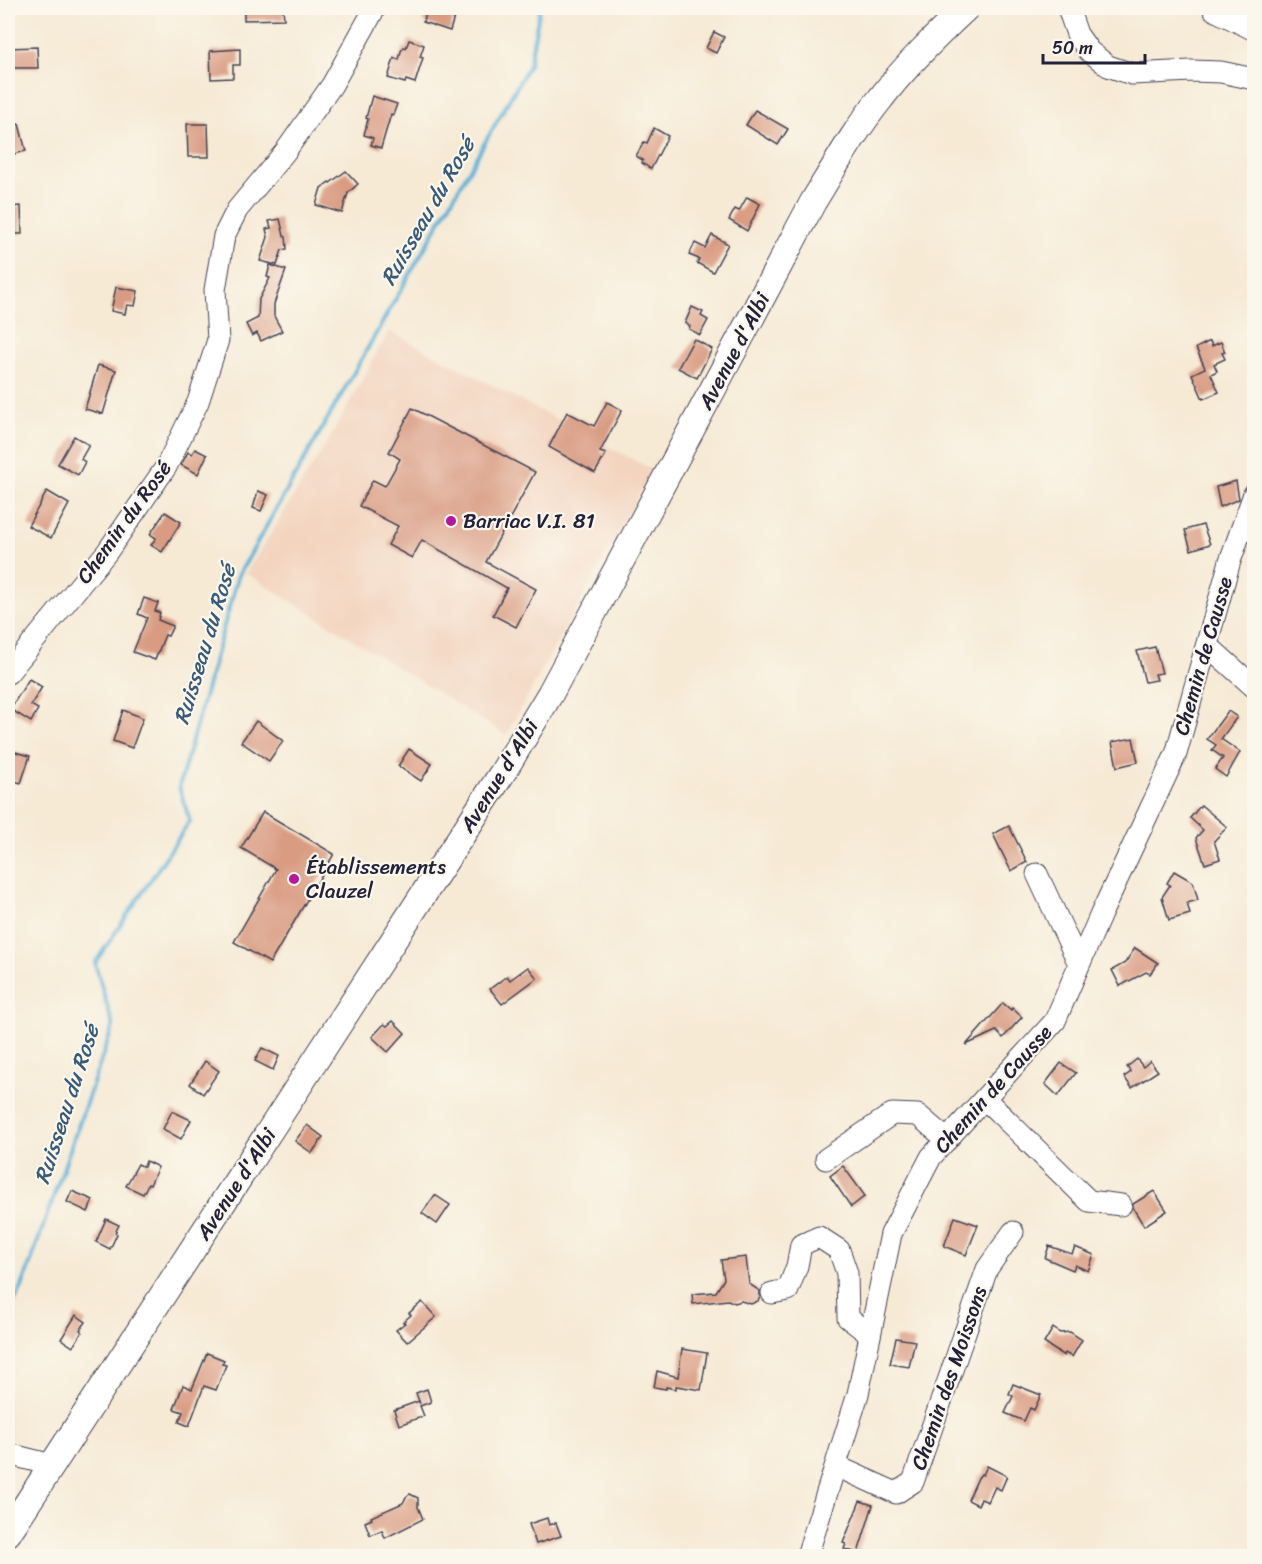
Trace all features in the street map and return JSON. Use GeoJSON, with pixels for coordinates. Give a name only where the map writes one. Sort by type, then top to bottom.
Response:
{"type":"FeatureCollection","features":[{"type":"Feature","properties":{"kind":"main road","name":"Avenue d'Albi"},"geometry":{"type":"LineString","coordinates":[[8,1533],[478,811],[550,694],[813,202],[848,145],[904,70],[928,43],[966,8]]}},
{"type":"Feature","properties":{"kind":"main road"},"geometry":{"type":"LineString","coordinates":[[1216,8],[1254,27]]}},
{"type":"Feature","properties":{"kind":"street","name":"Chemin du Rosé"},"geometry":{"type":"LineString","coordinates":[[8,673],[107,552],[166,467],[198,402],[218,340],[216,290],[224,236],[237,210],[285,152],[333,85],[375,8]]}},
{"type":"Feature","properties":{"kind":"street"},"geometry":{"type":"LineString","coordinates":[[1068,8],[1077,34],[1089,51],[1108,66],[1132,74],[1221,72],[1254,79]]}},
{"type":"Feature","properties":{"kind":"street","name":"Chemin de Causse"},"geometry":{"type":"LineString","coordinates":[[807,1557],[858,1394],[891,1234],[932,1157],[1055,1021],[1176,754],[1230,561],[1254,494]]}},
{"type":"Feature","properties":{"kind":"street"},"geometry":{"type":"LineString","coordinates":[[1207,645],[1254,687]]}},
{"type":"Feature","properties":{"kind":"street"},"geometry":{"type":"LineString","coordinates":[[1037,874],[1080,964]]}},
{"type":"Feature","properties":{"kind":"street"},"geometry":{"type":"LineString","coordinates":[[985,1099],[1089,1202],[1121,1205]]}},
{"type":"Feature","properties":{"kind":"street"},"geometry":{"type":"LineString","coordinates":[[826,1159],[892,1114],[918,1115],[947,1140]]}},
{"type":"Feature","properties":{"kind":"street","name":"Chemin des Moissons"},"geometry":{"type":"LineString","coordinates":[[836,1466],[896,1494],[913,1482],[987,1269],[1013,1233]]}},
{"type":"Feature","properties":{"kind":"street"},"geometry":{"type":"LineString","coordinates":[[772,1293],[788,1290],[797,1266],[801,1245],[819,1237],[839,1250],[847,1273],[848,1318],[870,1335]]}},
{"type":"Feature","properties":{"kind":"street"},"geometry":{"type":"LineString","coordinates":[[8,1454],[52,1466]]}},
{"type":"Feature","properties":{"kind":"shaded area","name":"Barriac V.I. 81"},"geometry":{"type":"Polygon","coordinates":[[[389,331],[653,470],[506,735],[246,573],[333,433],[389,331]]]}},
{"type":"Feature","properties":{"kind":"building"},"geometry":{"type":"Polygon","coordinates":[[[244,8],[283,8],[284,19],[244,20],[244,8]]]}},
{"type":"Feature","properties":{"kind":"building"},"geometry":{"type":"Polygon","coordinates":[[[428,8],[449,8],[448,12],[455,14],[450,31],[423,22],[428,8]]]}},
{"type":"Feature","properties":{"kind":"building"},"geometry":{"type":"Polygon","coordinates":[[[714,32],[724,37],[716,53],[706,48],[714,32]]]}},
{"type":"Feature","properties":{"kind":"building"},"geometry":{"type":"Polygon","coordinates":[[[409,40],[424,45],[420,57],[423,58],[415,83],[406,80],[405,83],[388,78],[394,58],[399,60],[401,51],[404,47],[406,48],[409,40]]]}},
{"type":"Feature","properties":{"kind":"building"},"geometry":{"type":"Polygon","coordinates":[[[37,47],[38,68],[8,68],[8,48],[37,47]]]}},
{"type":"Feature","properties":{"kind":"building"},"geometry":{"type":"Polygon","coordinates":[[[240,49],[240,65],[233,65],[233,78],[211,79],[210,51],[240,49]]]}},
{"type":"Feature","properties":{"kind":"building"},"geometry":{"type":"Polygon","coordinates":[[[372,96],[397,104],[393,115],[391,114],[381,148],[371,145],[373,138],[364,135],[372,96]]]}},
{"type":"Feature","properties":{"kind":"building"},"geometry":{"type":"Polygon","coordinates":[[[755,110],[788,129],[778,145],[746,125],[755,110]]]}},
{"type":"Feature","properties":{"kind":"building"},"geometry":{"type":"Polygon","coordinates":[[[19,124],[26,151],[10,155],[8,127],[19,124]]]}},
{"type":"Feature","properties":{"kind":"building"},"geometry":{"type":"Polygon","coordinates":[[[187,124],[208,124],[209,157],[188,157],[187,124]]]}},
{"type":"Feature","properties":{"kind":"building"},"geometry":{"type":"Polygon","coordinates":[[[654,128],[668,136],[651,169],[636,156],[644,142],[647,143],[654,128]]]}},
{"type":"Feature","properties":{"kind":"building"},"geometry":{"type":"Polygon","coordinates":[[[346,171],[358,184],[348,193],[342,213],[316,205],[321,188],[346,171]]]}},
{"type":"Feature","properties":{"kind":"building"},"geometry":{"type":"Polygon","coordinates":[[[747,197],[760,204],[747,231],[729,220],[735,209],[739,211],[747,197]]]}},
{"type":"Feature","properties":{"kind":"building"},"geometry":{"type":"Polygon","coordinates":[[[21,206],[22,234],[8,234],[8,207],[21,206]]]}},
{"type":"Feature","properties":{"kind":"building"},"geometry":{"type":"Polygon","coordinates":[[[280,219],[287,249],[282,250],[277,265],[260,261],[268,237],[266,229],[271,228],[269,221],[280,219]]]}},
{"type":"Feature","properties":{"kind":"building"},"geometry":{"type":"Polygon","coordinates":[[[712,235],[728,244],[713,272],[697,263],[699,259],[689,255],[695,243],[705,248],[712,235]]]}},
{"type":"Feature","properties":{"kind":"building"},"geometry":{"type":"Polygon","coordinates":[[[270,265],[286,270],[274,304],[274,316],[282,331],[261,341],[257,333],[252,336],[246,324],[258,318],[259,299],[270,278],[267,277],[270,265]]]}},
{"type":"Feature","properties":{"kind":"building"},"geometry":{"type":"Polygon","coordinates":[[[116,287],[138,291],[135,306],[127,305],[125,314],[111,311],[116,287]]]}},
{"type":"Feature","properties":{"kind":"building"},"geometry":{"type":"Polygon","coordinates":[[[692,307],[703,312],[701,316],[708,320],[700,335],[689,329],[690,326],[685,323],[692,307]]]}},
{"type":"Feature","properties":{"kind":"building"},"geometry":{"type":"Polygon","coordinates":[[[694,339],[712,349],[697,378],[678,368],[694,339]]]}},
{"type":"Feature","properties":{"kind":"building"},"geometry":{"type":"Polygon","coordinates":[[[1210,341],[1212,346],[1221,342],[1225,359],[1214,364],[1217,371],[1211,374],[1219,392],[1203,399],[1192,374],[1205,368],[1196,348],[1210,341]]]}},
{"type":"Feature","properties":{"kind":"building"},"geometry":{"type":"Polygon","coordinates":[[[98,365],[116,370],[103,414],[85,409],[98,365]]]}},
{"type":"Feature","properties":{"kind":"building"},"geometry":{"type":"Polygon","coordinates":[[[607,402],[622,410],[600,452],[606,454],[595,473],[549,447],[567,412],[594,426],[607,402]]]}},
{"type":"Feature","properties":{"kind":"building"},"geometry":{"type":"Polygon","coordinates":[[[412,408],[535,472],[486,562],[536,589],[516,627],[493,615],[507,588],[422,540],[412,558],[388,545],[398,526],[359,506],[373,480],[385,486],[400,459],[389,452],[412,408]]]}},
{"type":"Feature","properties":{"kind":"building"},"geometry":{"type":"Polygon","coordinates":[[[74,436],[89,445],[81,459],[85,462],[78,475],[58,464],[74,436]]]}},
{"type":"Feature","properties":{"kind":"building"},"geometry":{"type":"Polygon","coordinates":[[[195,449],[207,455],[198,474],[181,465],[188,452],[192,454],[195,449]]]}},
{"type":"Feature","properties":{"kind":"building"},"geometry":{"type":"Polygon","coordinates":[[[1236,481],[1239,499],[1220,507],[1216,487],[1236,481]]]}},
{"type":"Feature","properties":{"kind":"building"},"geometry":{"type":"Polygon","coordinates":[[[47,491],[69,504],[51,538],[28,526],[47,491]]]}},
{"type":"Feature","properties":{"kind":"building"},"geometry":{"type":"Polygon","coordinates":[[[258,491],[268,495],[261,511],[253,508],[258,491]]]}},
{"type":"Feature","properties":{"kind":"building"},"geometry":{"type":"Polygon","coordinates":[[[165,512],[181,522],[162,552],[151,545],[156,538],[150,534],[165,512]]]}},
{"type":"Feature","properties":{"kind":"building"},"geometry":{"type":"Polygon","coordinates":[[[1203,525],[1210,544],[1191,550],[1185,530],[1203,525]]]}},
{"type":"Feature","properties":{"kind":"building"},"geometry":{"type":"Polygon","coordinates":[[[144,598],[158,603],[155,611],[160,613],[158,620],[173,626],[168,636],[165,635],[155,660],[133,652],[147,618],[138,614],[144,598]]]}},
{"type":"Feature","properties":{"kind":"building"},"geometry":{"type":"Polygon","coordinates":[[[1155,647],[1162,673],[1155,674],[1157,680],[1145,682],[1137,651],[1155,647]]]}},
{"type":"Feature","properties":{"kind":"building"},"geometry":{"type":"Polygon","coordinates":[[[29,679],[42,687],[31,705],[38,709],[31,722],[10,709],[29,679]]]}},
{"type":"Feature","properties":{"kind":"building"},"geometry":{"type":"Polygon","coordinates":[[[123,710],[143,718],[132,748],[113,741],[123,710]]]}},
{"type":"Feature","properties":{"kind":"building"},"geometry":{"type":"Polygon","coordinates":[[[1228,711],[1237,717],[1221,739],[1240,752],[1226,777],[1215,769],[1223,758],[1212,750],[1216,745],[1207,739],[1228,711]]]}},
{"type":"Feature","properties":{"kind":"building"},"geometry":{"type":"Polygon","coordinates":[[[256,721],[283,741],[269,761],[241,742],[256,721]]]}},
{"type":"Feature","properties":{"kind":"building"},"geometry":{"type":"Polygon","coordinates":[[[1133,738],[1138,762],[1117,767],[1112,742],[1133,738]]]}},
{"type":"Feature","properties":{"kind":"building"},"geometry":{"type":"Polygon","coordinates":[[[409,749],[432,764],[421,781],[398,766],[409,749]]]}},
{"type":"Feature","properties":{"kind":"building"},"geometry":{"type":"Polygon","coordinates":[[[12,751],[30,756],[21,783],[8,779],[8,763],[12,751]]]}},
{"type":"Feature","properties":{"kind":"building"},"geometry":{"type":"Polygon","coordinates":[[[1201,805],[1227,827],[1214,841],[1220,859],[1205,864],[1196,838],[1203,830],[1190,818],[1201,805]]]}},
{"type":"Feature","properties":{"kind":"building","name":"Établissements Clauzel"},"geometry":{"type":"Polygon","coordinates":[[[263,812],[334,854],[270,963],[234,942],[276,869],[241,848],[263,812]]]}},
{"type":"Feature","properties":{"kind":"building"},"geometry":{"type":"Polygon","coordinates":[[[1009,826],[1027,862],[1011,871],[993,834],[1009,826]]]}},
{"type":"Feature","properties":{"kind":"building"},"geometry":{"type":"Polygon","coordinates":[[[1174,871],[1193,882],[1198,900],[1187,903],[1190,914],[1169,920],[1162,897],[1170,885],[1167,883],[1174,871]]]}},
{"type":"Feature","properties":{"kind":"building"},"geometry":{"type":"Polygon","coordinates":[[[1135,948],[1158,963],[1150,974],[1146,972],[1120,986],[1112,970],[1125,963],[1135,948]]]}},
{"type":"Feature","properties":{"kind":"building"},"geometry":{"type":"Polygon","coordinates":[[[528,967],[537,978],[502,1004],[490,989],[507,976],[510,980],[528,967]]]}},
{"type":"Feature","properties":{"kind":"building"},"geometry":{"type":"Polygon","coordinates":[[[1003,1003],[1022,1017],[1003,1038],[996,1031],[966,1045],[1003,1003]]]}},
{"type":"Feature","properties":{"kind":"building"},"geometry":{"type":"Polygon","coordinates":[[[393,1021],[405,1033],[388,1052],[372,1037],[384,1024],[387,1026],[393,1021]]]}},
{"type":"Feature","properties":{"kind":"building"},"geometry":{"type":"Polygon","coordinates":[[[262,1048],[279,1056],[273,1070],[255,1061],[262,1048]]]}},
{"type":"Feature","properties":{"kind":"building"},"geometry":{"type":"Polygon","coordinates":[[[1137,1059],[1143,1067],[1150,1061],[1158,1071],[1132,1088],[1124,1077],[1131,1072],[1127,1067],[1137,1059]]]}},
{"type":"Feature","properties":{"kind":"building"},"geometry":{"type":"Polygon","coordinates":[[[205,1061],[219,1071],[203,1094],[190,1084],[205,1061]]]}},
{"type":"Feature","properties":{"kind":"building"},"geometry":{"type":"Polygon","coordinates":[[[1061,1063],[1076,1073],[1058,1096],[1045,1084],[1061,1063]]]}},
{"type":"Feature","properties":{"kind":"building"},"geometry":{"type":"Polygon","coordinates":[[[172,1111],[191,1120],[181,1139],[163,1129],[172,1111]]]}},
{"type":"Feature","properties":{"kind":"building"},"geometry":{"type":"Polygon","coordinates":[[[307,1125],[323,1137],[312,1153],[295,1141],[307,1125]]]}},
{"type":"Feature","properties":{"kind":"building"},"geometry":{"type":"Polygon","coordinates":[[[146,1161],[158,1167],[143,1194],[126,1186],[138,1164],[144,1167],[146,1161]]]}},
{"type":"Feature","properties":{"kind":"building"},"geometry":{"type":"Polygon","coordinates":[[[843,1166],[865,1196],[851,1207],[830,1176],[843,1166]]]}},
{"type":"Feature","properties":{"kind":"building"},"geometry":{"type":"Polygon","coordinates":[[[72,1191],[93,1200],[88,1212],[67,1202],[72,1191]]]}},
{"type":"Feature","properties":{"kind":"building"},"geometry":{"type":"Polygon","coordinates":[[[1154,1191],[1167,1211],[1144,1226],[1133,1204],[1154,1191]]]}},
{"type":"Feature","properties":{"kind":"building"},"geometry":{"type":"Polygon","coordinates":[[[435,1195],[450,1205],[437,1224],[422,1213],[435,1195]]]}},
{"type":"Feature","properties":{"kind":"building"},"geometry":{"type":"Polygon","coordinates":[[[955,1217],[978,1225],[966,1255],[944,1246],[955,1217]]]}},
{"type":"Feature","properties":{"kind":"building"},"geometry":{"type":"Polygon","coordinates":[[[106,1219],[119,1225],[110,1249],[96,1242],[106,1219]]]}},
{"type":"Feature","properties":{"kind":"building"},"geometry":{"type":"Polygon","coordinates":[[[1049,1246],[1072,1254],[1075,1247],[1094,1255],[1088,1271],[1075,1265],[1073,1270],[1045,1258],[1049,1246]]]}},
{"type":"Feature","properties":{"kind":"building"},"geometry":{"type":"Polygon","coordinates":[[[746,1257],[749,1284],[760,1291],[758,1301],[751,1304],[728,1300],[693,1304],[692,1294],[716,1292],[724,1279],[721,1260],[746,1257]]]}},
{"type":"Feature","properties":{"kind":"building"},"geometry":{"type":"Polygon","coordinates":[[[422,1302],[436,1317],[407,1342],[396,1330],[405,1323],[403,1322],[411,1315],[409,1313],[422,1302]]]}},
{"type":"Feature","properties":{"kind":"building"},"geometry":{"type":"Polygon","coordinates":[[[76,1315],[86,1322],[73,1347],[61,1339],[76,1315]]]}},
{"type":"Feature","properties":{"kind":"building"},"geometry":{"type":"Polygon","coordinates":[[[1053,1328],[1060,1333],[1070,1332],[1082,1340],[1072,1357],[1065,1353],[1064,1356],[1044,1343],[1053,1328]]]}},
{"type":"Feature","properties":{"kind":"building"},"geometry":{"type":"Polygon","coordinates":[[[896,1338],[915,1341],[909,1367],[890,1364],[896,1338]]]}},
{"type":"Feature","properties":{"kind":"building"},"geometry":{"type":"Polygon","coordinates":[[[682,1349],[707,1353],[701,1390],[676,1386],[676,1389],[654,1387],[657,1371],[678,1377],[682,1349]]]}},
{"type":"Feature","properties":{"kind":"building"},"geometry":{"type":"Polygon","coordinates":[[[207,1353],[224,1360],[222,1364],[226,1365],[216,1390],[204,1386],[189,1426],[179,1422],[183,1412],[174,1409],[183,1385],[192,1389],[207,1353]]]}},
{"type":"Feature","properties":{"kind":"building"},"geometry":{"type":"Polygon","coordinates":[[[1013,1384],[1041,1395],[1034,1410],[1030,1408],[1024,1421],[1005,1413],[1013,1396],[1009,1394],[1013,1384]]]}},
{"type":"Feature","properties":{"kind":"building"},"geometry":{"type":"Polygon","coordinates":[[[427,1389],[431,1402],[420,1406],[424,1416],[399,1425],[394,1410],[419,1401],[416,1393],[427,1389]]]}},
{"type":"Feature","properties":{"kind":"building"},"geometry":{"type":"Polygon","coordinates":[[[987,1466],[1007,1476],[1001,1490],[995,1487],[988,1502],[981,1499],[978,1505],[968,1500],[978,1478],[981,1474],[983,1475],[987,1466]]]}},
{"type":"Feature","properties":{"kind":"building"},"geometry":{"type":"Polygon","coordinates":[[[410,1494],[418,1498],[418,1507],[423,1519],[385,1538],[382,1530],[370,1535],[365,1522],[403,1503],[410,1494]]]}},
{"type":"Feature","properties":{"kind":"building"},"geometry":{"type":"Polygon","coordinates":[[[860,1501],[873,1505],[858,1553],[844,1549],[846,1544],[843,1543],[860,1501]]]}},
{"type":"Feature","properties":{"kind":"building"},"geometry":{"type":"Polygon","coordinates":[[[547,1518],[549,1525],[556,1523],[561,1536],[536,1544],[529,1524],[547,1518]]]}},
{"type":"Feature","properties":{"kind":"waterway","name":"Ruisseau du Rosé"},"geometry":{"type":"LineString","coordinates":[[8,1313],[22,1287],[113,1026],[95,963],[190,821],[179,787],[238,576],[529,65],[540,8]]}},
{"type":"Feature","properties":{"kind":"place","name":"Barriac V.I. 81"},"geometry":{"type":"Point","coordinates":[451,521]}},
{"type":"Feature","properties":{"kind":"place","name":"Établissements Clauzel"},"geometry":{"type":"Point","coordinates":[294,879]}}]}
